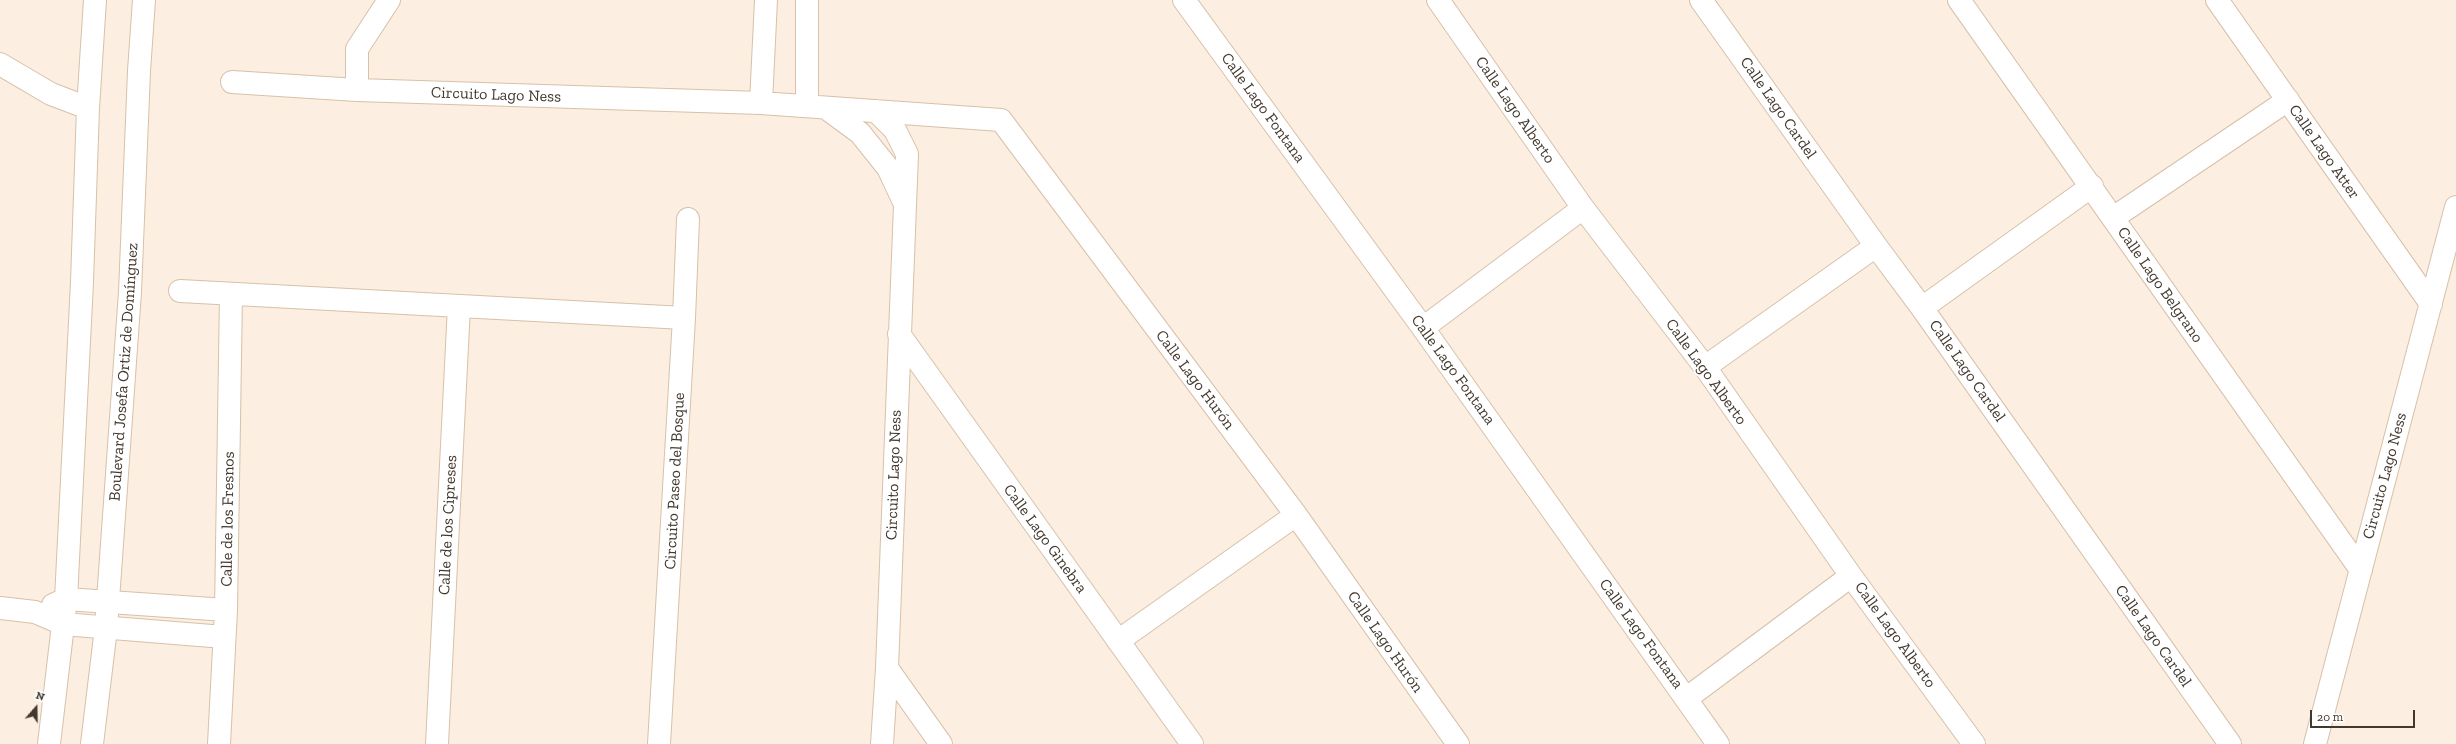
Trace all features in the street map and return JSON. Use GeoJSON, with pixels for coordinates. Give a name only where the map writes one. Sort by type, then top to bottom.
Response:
{"type":"FeatureCollection","features":[{"type":"Feature","properties":{"kind":"street"},"geometry":{"type":"LineString","coordinates":[[50,744],[66,599],[82,282],[88,108],[95,0]]}},
{"type":"Feature","properties":{"kind":"street","name":"Boulevard Josefa Ortiz de Domínguez"},"geometry":{"type":"LineString","coordinates":[[92,744],[106,628],[130,292],[139,71],[144,0]]}},
{"type":"Feature","properties":{"kind":"street"},"geometry":{"type":"LineString","coordinates":[[357,90],[358,48],[389,0]]}},
{"type":"Feature","properties":{"kind":"street"},"geometry":{"type":"LineString","coordinates":[[761,103],[766,0]]}},
{"type":"Feature","properties":{"kind":"street"},"geometry":{"type":"LineString","coordinates":[[807,0],[816,107]]}},
{"type":"Feature","properties":{"kind":"street","name":"Calle Lago Fontana"},"geometry":{"type":"LineString","coordinates":[[1184,0],[1423,328],[1687,698],[1718,744]]}},
{"type":"Feature","properties":{"kind":"street","name":"Calle Lago Alberto"},"geometry":{"type":"LineString","coordinates":[[1438,0],[1583,208],[1705,367],[1851,576],[1974,744]]}},
{"type":"Feature","properties":{"kind":"street","name":"Calle Lago Cardel"},"geometry":{"type":"LineString","coordinates":[[1701,0],[1876,246],[1922,308],[2230,744]]}},
{"type":"Feature","properties":{"kind":"street","name":"Calle Lago Belgrano"},"geometry":{"type":"LineString","coordinates":[[1959,0],[2092,186],[2112,218],[2361,570]]}},
{"type":"Feature","properties":{"kind":"street","name":"Calle Lago Atter"},"geometry":{"type":"LineString","coordinates":[[2217,0],[2430,304]]}},
{"type":"Feature","properties":{"kind":"street"},"geometry":{"type":"LineString","coordinates":[[0,64],[51,94],[88,108]]}},
{"type":"Feature","properties":{"kind":"street","name":"Circuito Lago Ness"},"geometry":{"type":"LineString","coordinates":[[232,82],[357,90],[761,103],[816,107],[860,134],[888,168],[907,207]]}},
{"type":"Feature","properties":{"kind":"street"},"geometry":{"type":"LineString","coordinates":[[2112,218],[2288,100]]}},
{"type":"Feature","properties":{"kind":"street","name":"Calle Lago Hurón"},"geometry":{"type":"LineString","coordinates":[[816,107],[1001,120],[1296,515],[1458,744]]}},
{"type":"Feature","properties":{"kind":"street","name":"Circuito Lago Ness"},"geometry":{"type":"LineString","coordinates":[[876,111],[895,130],[907,154],[907,207],[899,334],[887,668],[882,744]]}},
{"type":"Feature","properties":{"kind":"street"},"geometry":{"type":"LineString","coordinates":[[1922,308],[2092,186]]}},
{"type":"Feature","properties":{"kind":"street","name":"Circuito Lago Ness"},"geometry":{"type":"LineString","coordinates":[[2315,744],[2456,207]]}},
{"type":"Feature","properties":{"kind":"street"},"geometry":{"type":"LineString","coordinates":[[1423,328],[1583,208]]}},
{"type":"Feature","properties":{"kind":"street","name":"Circuito Paseo del Bosque"},"geometry":{"type":"LineString","coordinates":[[659,744],[684,318],[688,219]]}},
{"type":"Feature","properties":{"kind":"street"},"geometry":{"type":"LineString","coordinates":[[1705,367],[1876,246]]}},
{"type":"Feature","properties":{"kind":"street"},"geometry":{"type":"LineString","coordinates":[[180,291],[684,318]]}},
{"type":"Feature","properties":{"kind":"street","name":"Calle de los Fresnos"},"geometry":{"type":"LineString","coordinates":[[219,744],[226,610],[232,294]]}},
{"type":"Feature","properties":{"kind":"street","name":"Calle de los Cipreses"},"geometry":{"type":"LineString","coordinates":[[437,744],[459,306]]}},
{"type":"Feature","properties":{"kind":"street","name":"Calle Lago Ginebra"},"geometry":{"type":"LineString","coordinates":[[899,334],[1192,744]]}},
{"type":"Feature","properties":{"kind":"street"},"geometry":{"type":"LineString","coordinates":[[1118,640],[1296,515]]}},
{"type":"Feature","properties":{"kind":"street"},"geometry":{"type":"LineString","coordinates":[[1687,698],[1851,576]]}},
{"type":"Feature","properties":{"kind":"street"},"geometry":{"type":"LineString","coordinates":[[35,612],[66,599],[226,610]]}},
{"type":"Feature","properties":{"kind":"street"},"geometry":{"type":"LineString","coordinates":[[0,608],[35,612],[63,624],[224,637]]}},
{"type":"Feature","properties":{"kind":"street"},"geometry":{"type":"LineString","coordinates":[[887,668],[941,744]]}}]}
